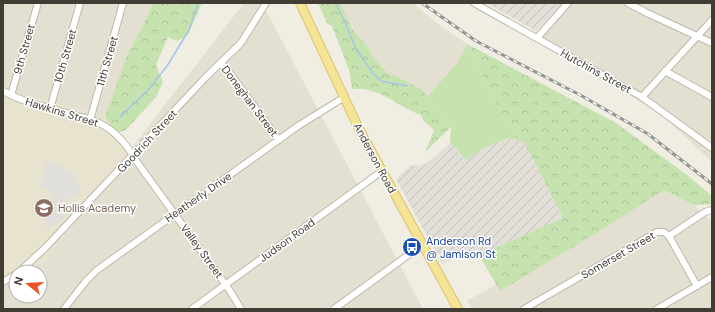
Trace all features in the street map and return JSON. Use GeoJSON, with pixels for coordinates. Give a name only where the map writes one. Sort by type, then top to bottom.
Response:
{"type":"FeatureCollection","features":[{"type":"Feature","properties":{"kind":"main road","name":"Anderson Road"},"geometry":{"type":"LineString","coordinates":[[300,3],[343,98],[458,309]]}},
{"type":"Feature","properties":{"kind":"street","name":"9th Street"},"geometry":{"type":"LineString","coordinates":[[11,95],[38,3]]}},
{"type":"Feature","properties":{"kind":"street","name":"10th Street"},"geometry":{"type":"LineString","coordinates":[[50,109],[80,3]]}},
{"type":"Feature","properties":{"kind":"street","name":"11th Street"},"geometry":{"type":"LineString","coordinates":[[90,120],[123,3]]}},
{"type":"Feature","properties":{"kind":"street","name":"Goodrich Street"},"geometry":{"type":"LineString","coordinates":[[28,264],[46,247],[244,39],[266,3]]}},
{"type":"Feature","properties":{"kind":"street","name":"Hutchins Street"},"geometry":{"type":"LineString","coordinates":[[474,3],[642,97],[712,148]]}},
{"type":"Feature","properties":{"kind":"street"},"geometry":{"type":"LineString","coordinates":[[537,38],[568,3]]}},
{"type":"Feature","properties":{"kind":"street"},"geometry":{"type":"LineString","coordinates":[[628,3],[712,43]]}},
{"type":"Feature","properties":{"kind":"street"},"geometry":{"type":"LineString","coordinates":[[642,97],[712,20]]}},
{"type":"Feature","properties":{"kind":"street","name":"Doneghan Street"},"geometry":{"type":"LineString","coordinates":[[221,63],[279,140]]}},
{"type":"Feature","properties":{"kind":"street"},"geometry":{"type":"LineString","coordinates":[[665,71],[712,97]]}},
{"type":"Feature","properties":{"kind":"street","name":"Hawkins Street"},"geometry":{"type":"LineString","coordinates":[[3,91],[50,109],[97,121],[109,129],[128,147],[133,155]]}},
{"type":"Feature","properties":{"kind":"street","name":"Heatherly Drive"},"geometry":{"type":"LineString","coordinates":[[64,309],[92,274],[298,126],[343,98]]}},
{"type":"Feature","properties":{"kind":"street","name":"Valley Street"},"geometry":{"type":"LineString","coordinates":[[133,155],[226,284],[241,309]]}},
{"type":"Feature","properties":{"kind":"street","name":"Judson Road"},"geometry":{"type":"LineString","coordinates":[[192,309],[382,171]]}},
{"type":"Feature","properties":{"kind":"street","name":"Somerset Street"},"geometry":{"type":"LineString","coordinates":[[524,309],[657,232],[664,232],[670,236],[705,212],[712,210]]}},
{"type":"Feature","properties":{"kind":"street"},"geometry":{"type":"LineString","coordinates":[[670,236],[697,286]]}},
{"type":"Feature","properties":{"kind":"street"},"geometry":{"type":"LineString","coordinates":[[334,309],[422,244]]}},
{"type":"Feature","properties":{"kind":"street"},"geometry":{"type":"LineString","coordinates":[[657,309],[712,277]]}},
{"type":"Feature","properties":{"kind":"shaded area"},"geometry":{"type":"Polygon","coordinates":[[[3,3],[153,3],[126,58],[105,116],[3,89],[3,3]]]}},
{"type":"Feature","properties":{"kind":"shaded area"},"geometry":{"type":"Polygon","coordinates":[[[244,3],[262,3],[423,309],[3,309],[3,279],[8,277],[8,304],[48,304],[48,264],[38,264],[43,262],[244,3]]]}},
{"type":"Feature","properties":{"kind":"shaded area"},"geometry":{"type":"Polygon","coordinates":[[[340,3],[413,3],[438,24],[467,44],[458,62],[428,96],[421,89],[398,77],[388,75],[375,59],[368,47],[353,30],[340,3]]]}},
{"type":"Feature","properties":{"kind":"shaded area"},"geometry":{"type":"Polygon","coordinates":[[[487,3],[563,3],[536,31],[487,3]]]}},
{"type":"Feature","properties":{"kind":"shaded area"},"geometry":{"type":"Polygon","coordinates":[[[573,3],[712,3],[712,162],[664,117],[541,38],[573,3]]]}},
{"type":"Feature","properties":{"kind":"shaded area","name":"Hollis Academy"},"geometry":{"type":"Polygon","coordinates":[[[3,89],[105,116],[127,154],[43,262],[38,264],[8,264],[8,277],[3,279],[3,89]]]}},
{"type":"Feature","properties":{"kind":"shaded area"},"geometry":{"type":"Polygon","coordinates":[[[509,138],[524,142],[563,218],[479,255],[472,250],[442,264],[396,179],[410,166],[426,164],[450,143],[467,160],[481,149],[509,138]]]}},
{"type":"Feature","properties":{"kind":"shaded area"},"geometry":{"type":"Polygon","coordinates":[[[47,161],[62,166],[72,174],[79,185],[81,193],[68,198],[69,207],[62,220],[53,226],[46,227],[43,217],[53,208],[54,200],[52,193],[42,187],[41,184],[47,161]]]}},
{"type":"Feature","properties":{"kind":"shaded area"},"geometry":{"type":"Polygon","coordinates":[[[664,190],[694,205],[712,222],[712,309],[472,309],[467,301],[664,190]]]}},
{"type":"Feature","properties":{"kind":"green space"},"geometry":{"type":"Polygon","coordinates":[[[153,3],[202,3],[188,35],[177,41],[168,37],[156,65],[163,82],[156,97],[126,130],[120,132],[114,131],[105,116],[126,58],[153,3]]]}},
{"type":"Feature","properties":{"kind":"green space"},"geometry":{"type":"Polygon","coordinates":[[[318,3],[340,3],[353,30],[388,74],[398,77],[421,89],[428,96],[433,111],[451,127],[426,151],[434,130],[423,120],[421,115],[379,94],[361,89],[352,89],[349,70],[332,26],[327,23],[318,3]]]}},
{"type":"Feature","properties":{"kind":"green space"},"geometry":{"type":"Polygon","coordinates":[[[467,44],[502,115],[524,142],[509,138],[481,149],[467,160],[450,143],[451,127],[433,111],[428,96],[458,62],[467,44]]]}},
{"type":"Feature","properties":{"kind":"green space"},"geometry":{"type":"Polygon","coordinates":[[[467,44],[616,123],[687,175],[712,196],[712,204],[694,205],[664,190],[500,291],[479,255],[563,218],[524,142],[502,115],[467,44]]]}},
{"type":"Feature","properties":{"kind":"waterway"},"geometry":{"type":"LineString","coordinates":[[120,117],[148,90],[167,66],[189,30],[198,3]]}},
{"type":"Feature","properties":{"kind":"waterway"},"geometry":{"type":"LineString","coordinates":[[335,3],[356,49],[372,72],[381,81],[407,86]]}},
{"type":"Feature","properties":{"kind":"railway"},"geometry":{"type":"LineString","coordinates":[[422,3],[476,41],[582,96],[648,134],[712,184]]}},
{"type":"Feature","properties":{"kind":"place","name":"Hollis Academy"},"geometry":{"type":"Point","coordinates":[44,208]}},
{"type":"Feature","properties":{"kind":"place","name":"Anderson Rd @ Jamison St"},"geometry":{"type":"Point","coordinates":[412,247]}}]}
